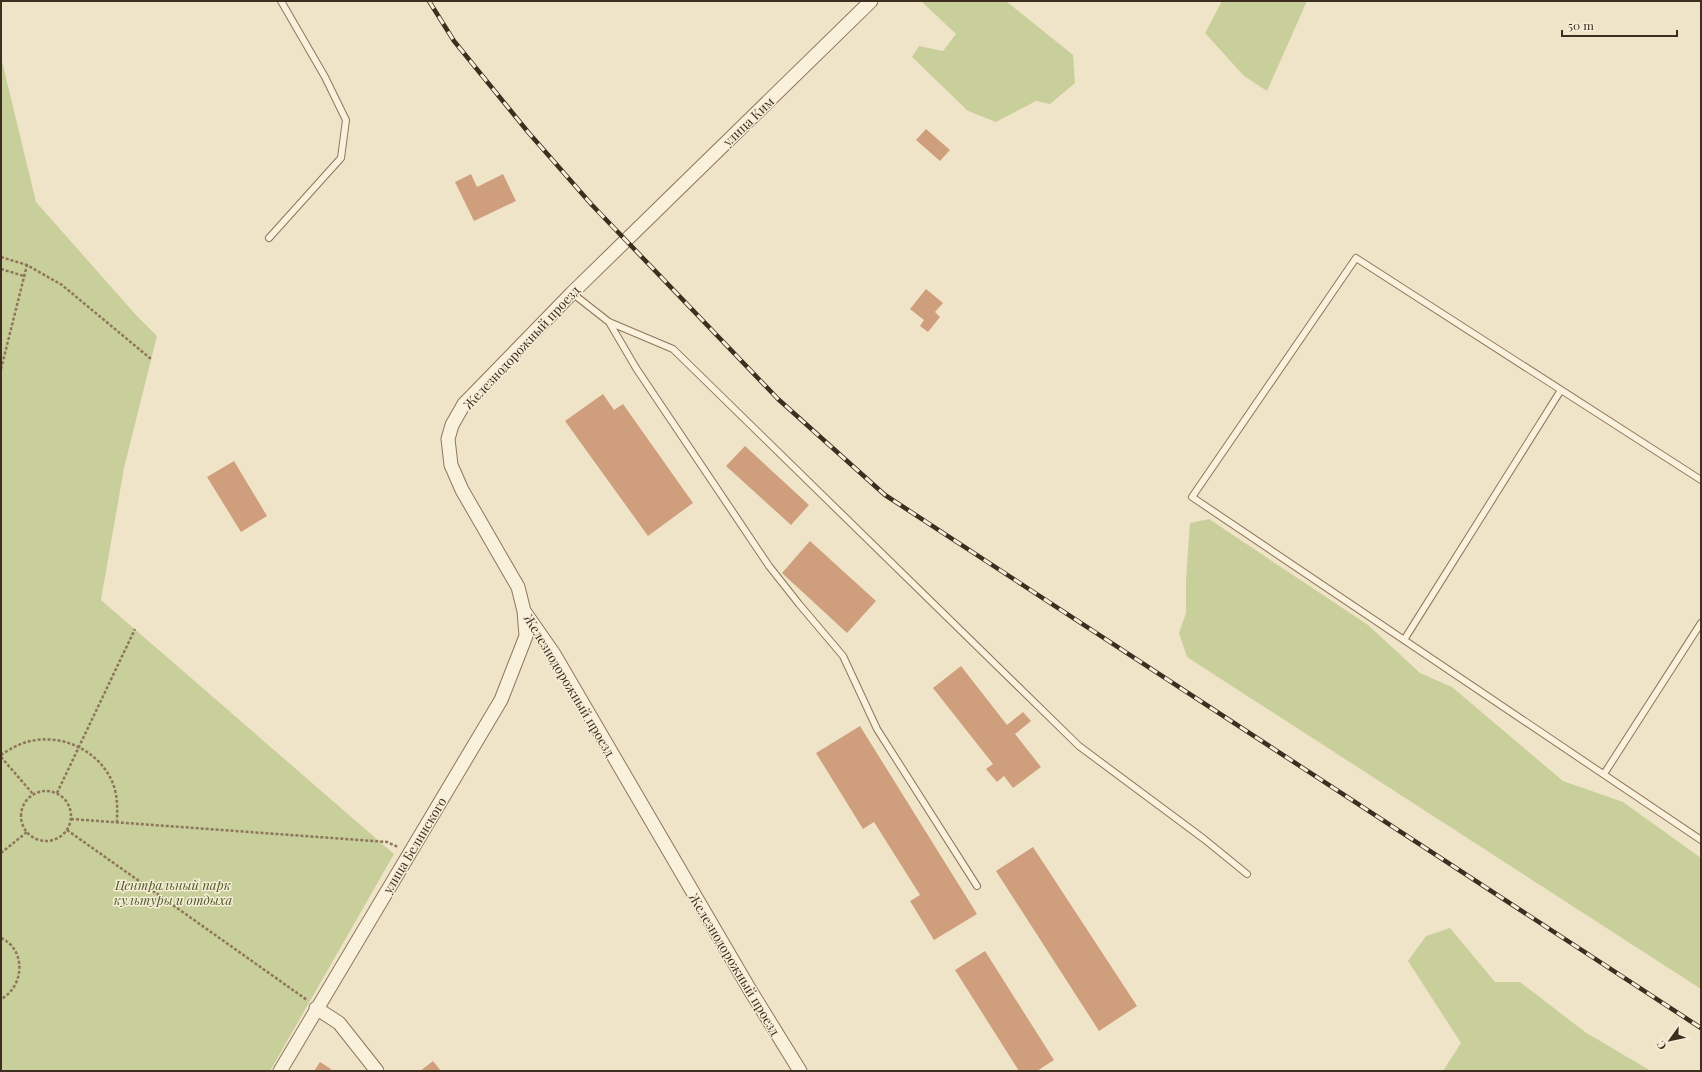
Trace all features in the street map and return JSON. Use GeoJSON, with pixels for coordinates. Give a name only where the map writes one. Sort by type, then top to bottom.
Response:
{"type":"FeatureCollection","features":[{"type":"Feature","properties":{"kind":"street","name":"улица Ким"},"geometry":{"type":"LineString","coordinates":[[625,241],[871,1]]}},
{"type":"Feature","properties":{"kind":"street","name":"Железнодорожный проезд"},"geometry":{"type":"LineString","coordinates":[[625,241],[464,404],[452,424],[448,438],[451,465],[462,490],[518,588],[524,611],[554,654],[734,963],[800,1071]]}},
{"type":"Feature","properties":{"kind":"street","name":"улица Белинского"},"geometry":{"type":"LineString","coordinates":[[280,1071],[316,1008],[501,700],[526,636],[524,611]]}},
{"type":"Feature","properties":{"kind":"street"},"geometry":{"type":"LineString","coordinates":[[316,1008],[339,1023],[377,1071]]}},
{"type":"Feature","properties":{"kind":"lane"},"geometry":{"type":"LineString","coordinates":[[269,238],[342,158],[346,120],[325,77],[281,1]]}},
{"type":"Feature","properties":{"kind":"lane"},"geometry":{"type":"LineString","coordinates":[[1701,480],[1356,258],[1192,497],[1701,840]]}},
{"type":"Feature","properties":{"kind":"lane"},"geometry":{"type":"LineString","coordinates":[[572,293],[609,322],[673,349],[1079,746],[1204,839],[1247,874]]}},
{"type":"Feature","properties":{"kind":"lane"},"geometry":{"type":"LineString","coordinates":[[609,322],[636,368],[769,566],[843,656],[877,729],[977,886]]}},
{"type":"Feature","properties":{"kind":"lane"},"geometry":{"type":"LineString","coordinates":[[1404,640],[1561,390]]}},
{"type":"Feature","properties":{"kind":"lane"},"geometry":{"type":"LineString","coordinates":[[1604,774],[1701,623]]}},
{"type":"Feature","properties":{"kind":"path"},"geometry":{"type":"LineString","coordinates":[[1,257],[27,265],[62,285],[151,359]]}},
{"type":"Feature","properties":{"kind":"path"},"geometry":{"type":"LineString","coordinates":[[1,369],[27,265]]}},
{"type":"Feature","properties":{"kind":"path"},"geometry":{"type":"LineString","coordinates":[[1,269],[24,276]]}},
{"type":"Feature","properties":{"kind":"path"},"geometry":{"type":"LineString","coordinates":[[58,793],[135,629]]}},
{"type":"Feature","properties":{"kind":"path"},"geometry":{"type":"LineString","coordinates":[[33,794],[1,756],[15,746],[31,740],[49,739],[79,746],[96,759],[107,773],[117,800],[117,824]]}},
{"type":"Feature","properties":{"kind":"path"},"geometry":{"type":"LineString","coordinates":[[43,790],[58,793],[65,798],[72,813],[67,830],[57,839],[49,841],[34,838],[27,832],[21,818],[21,810],[24,803],[33,794],[43,790]]}},
{"type":"Feature","properties":{"kind":"path"},"geometry":{"type":"LineString","coordinates":[[71,819],[117,824],[387,842],[394,844],[409,853]]}},
{"type":"Feature","properties":{"kind":"path"},"geometry":{"type":"LineString","coordinates":[[67,830],[316,1008]]}},
{"type":"Feature","properties":{"kind":"path"},"geometry":{"type":"LineString","coordinates":[[1,853],[27,832]]}},
{"type":"Feature","properties":{"kind":"path"},"geometry":{"type":"LineString","coordinates":[[1,938],[11,945],[16,952],[20,970],[19,979],[15,987],[10,994],[1,999]]}},
{"type":"Feature","properties":{"kind":"green space"},"geometry":{"type":"Polygon","coordinates":[[[921,1],[1006,1],[1073,55],[1075,83],[1050,104],[1036,101],[996,122],[968,111],[912,57],[919,46],[943,51],[956,34],[921,1]]]}},
{"type":"Feature","properties":{"kind":"green space"},"geometry":{"type":"Polygon","coordinates":[[[1222,1],[1307,1],[1267,91],[1244,76],[1205,33],[1222,1]]]}},
{"type":"Feature","properties":{"kind":"green space","name":"Центральный парк культуры и отдыха"},"geometry":{"type":"Polygon","coordinates":[[[1,57],[36,202],[136,315],[157,336],[124,468],[101,600],[394,854],[270,1071],[1,1071],[1,57]]]}},
{"type":"Feature","properties":{"kind":"green space"},"geometry":{"type":"Polygon","coordinates":[[[1209,519],[1368,625],[1420,673],[1452,687],[1563,781],[1623,802],[1701,858],[1701,989],[1187,657],[1179,633],[1186,613],[1186,580],[1190,523],[1209,519]]]}},
{"type":"Feature","properties":{"kind":"green space"},"geometry":{"type":"Polygon","coordinates":[[[1450,928],[1495,982],[1520,982],[1585,1032],[1651,1071],[1443,1071],[1461,1043],[1408,961],[1426,936],[1450,928]]]}},
{"type":"Feature","properties":{"kind":"building"},"geometry":{"type":"Polygon","coordinates":[[[926,129],[950,150],[940,161],[916,140],[926,129]]]}},
{"type":"Feature","properties":{"kind":"building"},"geometry":{"type":"Polygon","coordinates":[[[471,174],[477,187],[503,174],[516,201],[474,221],[455,182],[471,174]]]}},
{"type":"Feature","properties":{"kind":"building"},"geometry":{"type":"Polygon","coordinates":[[[926,289],[943,303],[935,312],[940,317],[928,332],[920,326],[924,320],[910,309],[926,289]]]}},
{"type":"Feature","properties":{"kind":"building"},"geometry":{"type":"Polygon","coordinates":[[[603,394],[614,410],[623,404],[693,503],[648,536],[565,421],[603,394]]]}},
{"type":"Feature","properties":{"kind":"building"},"geometry":{"type":"Polygon","coordinates":[[[745,446],[809,505],[791,525],[726,466],[745,446]]]}},
{"type":"Feature","properties":{"kind":"building"},"geometry":{"type":"Polygon","coordinates":[[[234,461],[267,516],[241,532],[207,477],[234,461]]]}},
{"type":"Feature","properties":{"kind":"building"},"geometry":{"type":"Polygon","coordinates":[[[810,541],[876,601],[847,633],[782,573],[810,541]]]}},
{"type":"Feature","properties":{"kind":"building"},"geometry":{"type":"Polygon","coordinates":[[[961,666],[1007,725],[1023,712],[1031,721],[1015,734],[1041,767],[1013,788],[1004,776],[997,782],[986,769],[993,764],[933,688],[961,666]]]}},
{"type":"Feature","properties":{"kind":"building"},"geometry":{"type":"Polygon","coordinates":[[[860,726],[977,914],[934,940],[910,901],[920,895],[874,822],[863,829],[816,753],[860,726]]]}},
{"type":"Feature","properties":{"kind":"building"},"geometry":{"type":"Polygon","coordinates":[[[1033,847],[1137,1006],[1099,1031],[996,871],[1033,847]]]}},
{"type":"Feature","properties":{"kind":"building"},"geometry":{"type":"Polygon","coordinates":[[[985,951],[1054,1060],[1037,1071],[1019,1071],[955,970],[985,951]]]}},
{"type":"Feature","properties":{"kind":"building"},"geometry":{"type":"Polygon","coordinates":[[[433,1061],[441,1071],[420,1071],[433,1061]]]}},
{"type":"Feature","properties":{"kind":"building"},"geometry":{"type":"Polygon","coordinates":[[[320,1062],[331,1069],[330,1071],[314,1071],[320,1062]]]}},
{"type":"Feature","properties":{"kind":"railway"},"geometry":{"type":"LineString","coordinates":[[429,1],[454,41],[528,132],[592,205],[778,399],[885,495],[1701,1028]]}}]}
